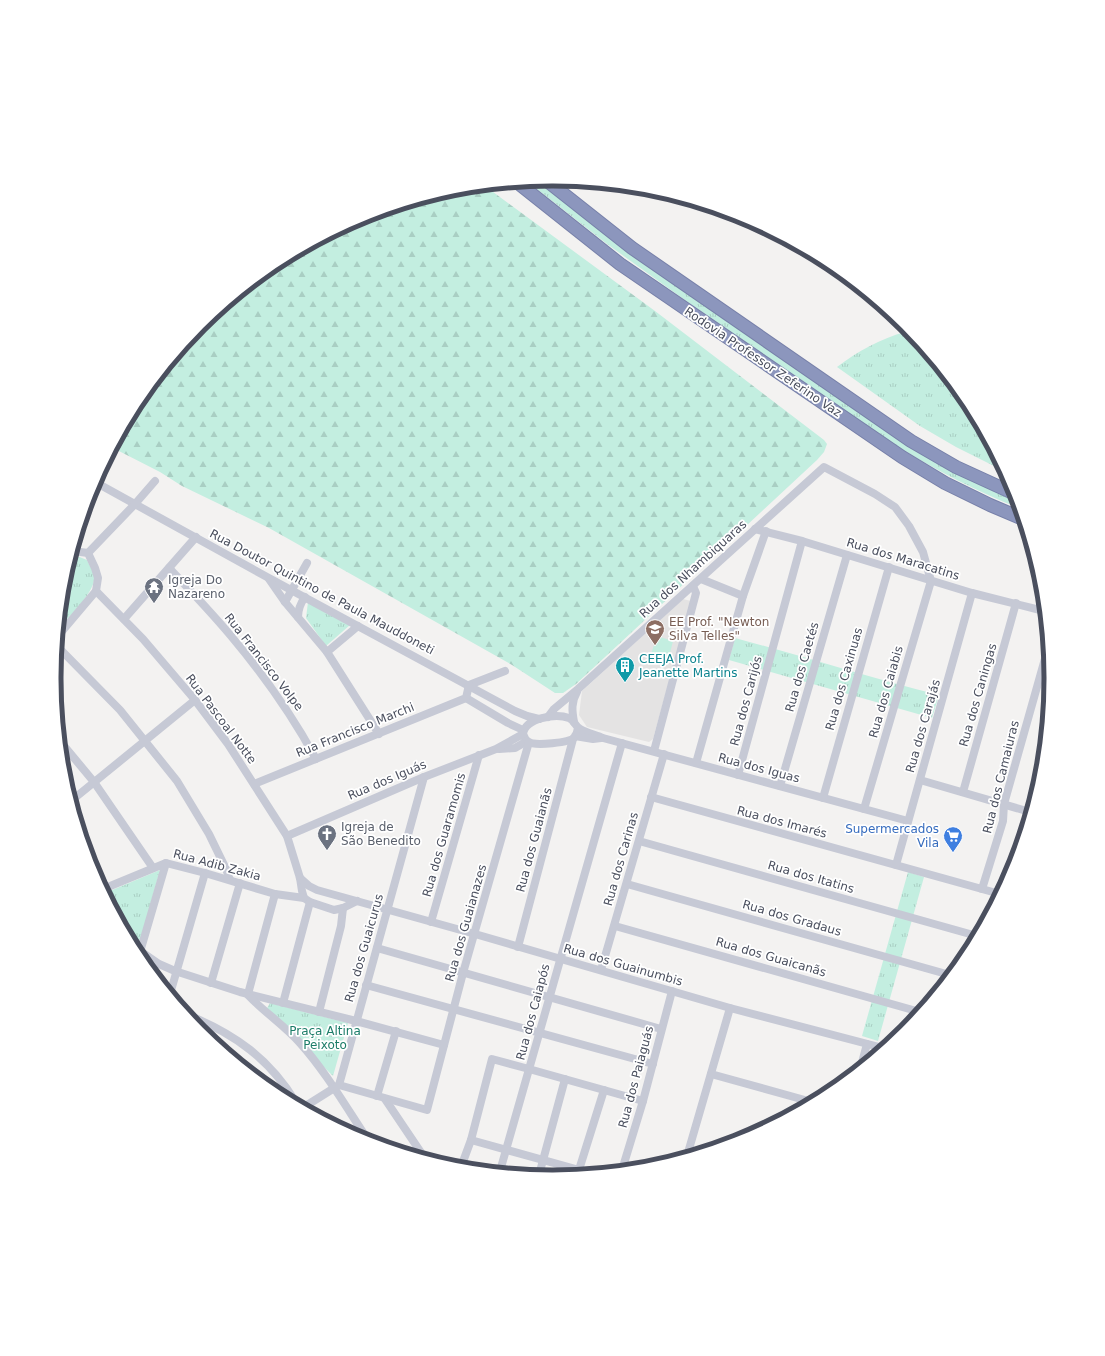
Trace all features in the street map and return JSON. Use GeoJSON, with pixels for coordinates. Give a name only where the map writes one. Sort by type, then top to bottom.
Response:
{"type":"FeatureCollection","features":[{"type":"Feature","properties":{"kind":"highway","name":"Rodovia Professor Zeferino Vaz"},"geometry":{"type":"LineString","coordinates":[[554,186],[632,248],[911,441],[956,467],[1007,490]]}},
{"type":"Feature","properties":{"kind":"highway","name":"Rodovia Professor Zeferino Vaz"},"geometry":{"type":"LineString","coordinates":[[524,188],[620,264],[902,456],[944,483],[990,506],[1017,517]]}},
{"type":"Feature","properties":{"kind":"street","name":"Rua dos Nhambiquaras"},"geometry":{"type":"LineString","coordinates":[[548,716],[824,467],[875,494],[895,507],[909,526],[923,552],[931,580]]}},
{"type":"Feature","properties":{"kind":"street"},"geometry":{"type":"LineString","coordinates":[[88,553],[155,481]]}},
{"type":"Feature","properties":{"kind":"street","name":"Rua Doutor Quintino de Paula Mauddoneti"},"geometry":{"type":"LineString","coordinates":[[100,485],[515,711],[539,719]]}},
{"type":"Feature","properties":{"kind":"street","name":"Rua dos Maracatins"},"geometry":{"type":"LineString","coordinates":[[755,529],[847,554],[972,593],[1016,603],[1039,611]]}},
{"type":"Feature","properties":{"kind":"street"},"geometry":{"type":"LineString","coordinates":[[696,763],[743,596],[766,531]]}},
{"type":"Feature","properties":{"kind":"street"},"geometry":{"type":"LineString","coordinates":[[124,619],[196,537]]}},
{"type":"Feature","properties":{"kind":"street","name":"Rua dos Carijós"},"geometry":{"type":"LineString","coordinates":[[738,775],[802,541]]}},
{"type":"Feature","properties":{"kind":"street"},"geometry":{"type":"LineString","coordinates":[[78,552],[88,553]]}},
{"type":"Feature","properties":{"kind":"street"},"geometry":{"type":"LineString","coordinates":[[64,629],[96,591],[98,578],[96,568],[88,553]]}},
{"type":"Feature","properties":{"kind":"street","name":"Rua dos Caetés"},"geometry":{"type":"LineString","coordinates":[[780,786],[847,554]]}},
{"type":"Feature","properties":{"kind":"street"},"geometry":{"type":"LineString","coordinates":[[285,602],[307,563]]}},
{"type":"Feature","properties":{"kind":"street","name":"Rua dos Caxinuas"},"geometry":{"type":"LineString","coordinates":[[823,798],[889,567]]}},
{"type":"Feature","properties":{"kind":"street","name":"Rua Francisco Volpe"},"geometry":{"type":"LineString","coordinates":[[169,568],[230,636],[267,682],[300,730],[316,759]]}},
{"type":"Feature","properties":{"kind":"street"},"geometry":{"type":"LineString","coordinates":[[267,577],[285,602],[327,652],[379,734]]}},
{"type":"Feature","properties":{"kind":"street"},"geometry":{"type":"LineString","coordinates":[[701,579],[743,596]]}},
{"type":"Feature","properties":{"kind":"street","name":"Rua dos Caiabis"},"geometry":{"type":"LineString","coordinates":[[864,809],[931,580]]}},
{"type":"Feature","properties":{"kind":"street"},"geometry":{"type":"LineString","coordinates":[[654,751],[696,593],[693,586]]}},
{"type":"Feature","properties":{"kind":"street","name":"Rua Pascoal Notte"},"geometry":{"type":"LineString","coordinates":[[96,591],[143,639],[195,700],[228,744],[287,836],[300,878]]}},
{"type":"Feature","properties":{"kind":"street","name":"Rua dos Carajás"},"geometry":{"type":"LineString","coordinates":[[896,865],[972,593]]}},
{"type":"Feature","properties":{"kind":"street"},"geometry":{"type":"LineString","coordinates":[[298,617],[298,608],[305,597]]}},
{"type":"Feature","properties":{"kind":"street","name":"Rua dos Caningas"},"geometry":{"type":"LineString","coordinates":[[963,792],[1016,603]]}},
{"type":"Feature","properties":{"kind":"street"},"geometry":{"type":"LineString","coordinates":[[327,652],[358,626]]}},
{"type":"Feature","properties":{"kind":"street"},"geometry":{"type":"LineString","coordinates":[[62,651],[120,710],[177,781],[217,848],[230,880]]}},
{"type":"Feature","properties":{"kind":"street","name":"Rua dos Camaiuras"},"geometry":{"type":"LineString","coordinates":[[982,889],[1003,821],[1004,804],[1044,664]]}},
{"type":"Feature","properties":{"kind":"street"},"geometry":{"type":"LineString","coordinates":[[505,671],[469,685],[466,698],[508,723],[525,737],[538,744],[552,743],[575,731]]}},
{"type":"Feature","properties":{"kind":"street","name":"Rua dos Nhambiquaras"},"geometry":{"type":"LineString","coordinates":[[575,731],[571,709],[578,689]]}},
{"type":"Feature","properties":{"kind":"street","name":"Rua Francisco Marchi"},"geometry":{"type":"LineString","coordinates":[[254,784],[466,698]]}},
{"type":"Feature","properties":{"kind":"street"},"geometry":{"type":"LineString","coordinates":[[76,796],[195,700]]}},
{"type":"Feature","properties":{"kind":"street","name":"Rua dos Iguas"},"geometry":{"type":"LineString","coordinates":[[525,737],[529,723],[548,716],[569,718],[575,731],[654,751],[908,821]]}},
{"type":"Feature","properties":{"kind":"street","name":"Rua dos Guaianãs"},"geometry":{"type":"LineString","coordinates":[[518,947],[575,731]]}},
{"type":"Feature","properties":{"kind":"street","name":"Rua dos Iguás"},"geometry":{"type":"LineString","coordinates":[[287,836],[479,755],[496,749],[515,748],[525,737]]}},
{"type":"Feature","properties":{"kind":"street","name":"Rua dos Guaianazes"},"geometry":{"type":"LineString","coordinates":[[381,1097],[426,1110],[475,934],[525,737]]}},
{"type":"Feature","properties":{"kind":"street","name":"Rua dos Caiapós"},"geometry":{"type":"LineString","coordinates":[[501,1166],[622,743]]}},
{"type":"Feature","properties":{"kind":"street"},"geometry":{"type":"LineString","coordinates":[[66,748],[94,782],[152,868]]}},
{"type":"Feature","properties":{"kind":"street","name":"Rua dos Carinas"},"geometry":{"type":"LineString","coordinates":[[601,970],[664,754]]}},
{"type":"Feature","properties":{"kind":"street","name":"Rua dos Guaramomis"},"geometry":{"type":"LineString","coordinates":[[431,922],[479,755]]}},
{"type":"Feature","properties":{"kind":"street","name":"Rua dos Guaicurus"},"geometry":{"type":"LineString","coordinates":[[336,1086],[377,948],[424,777]]}},
{"type":"Feature","properties":{"kind":"street"},"geometry":{"type":"LineString","coordinates":[[920,780],[1025,811]]}},
{"type":"Feature","properties":{"kind":"street","name":"Rua dos Imarés"},"geometry":{"type":"LineString","coordinates":[[651,798],[994,892]]}},
{"type":"Feature","properties":{"kind":"street","name":"Rua dos Itatins"},"geometry":{"type":"LineString","coordinates":[[639,841],[971,934]]}},
{"type":"Feature","properties":{"kind":"street"},"geometry":{"type":"LineString","coordinates":[[141,947],[166,863]]}},
{"type":"Feature","properties":{"kind":"street","name":"Rua Adib Zakia"},"geometry":{"type":"LineString","coordinates":[[108,887],[166,863],[275,894],[307,900]]}},
{"type":"Feature","properties":{"kind":"street"},"geometry":{"type":"LineString","coordinates":[[171,988],[175,971],[205,873]]}},
{"type":"Feature","properties":{"kind":"street"},"geometry":{"type":"LineString","coordinates":[[283,1003],[306,916],[307,900],[302,891],[300,878]]}},
{"type":"Feature","properties":{"kind":"street","name":"Rua dos Guainumbis"},"geometry":{"type":"LineString","coordinates":[[300,878],[317,890],[357,902],[475,934],[730,1008],[878,1047]]}},
{"type":"Feature","properties":{"kind":"street"},"geometry":{"type":"LineString","coordinates":[[211,983],[240,883]]}},
{"type":"Feature","properties":{"kind":"street","name":"Rua dos Gradaus"},"geometry":{"type":"LineString","coordinates":[[626,884],[945,973]]}},
{"type":"Feature","properties":{"kind":"street"},"geometry":{"type":"LineString","coordinates":[[248,994],[275,894]]}},
{"type":"Feature","properties":{"kind":"street"},"geometry":{"type":"LineString","coordinates":[[307,900],[334,910],[357,902]]}},
{"type":"Feature","properties":{"kind":"street"},"geometry":{"type":"LineString","coordinates":[[319,1012],[343,908]]}},
{"type":"Feature","properties":{"kind":"street","name":"Rua dos Guaicanãs"},"geometry":{"type":"LineString","coordinates":[[615,926],[914,1010]]}},
{"type":"Feature","properties":{"kind":"street"},"geometry":{"type":"LineString","coordinates":[[377,948],[662,1030]]}},
{"type":"Feature","properties":{"kind":"street"},"geometry":{"type":"LineString","coordinates":[[149,958],[175,971],[248,994],[396,1031],[444,1045]]}},
{"type":"Feature","properties":{"kind":"street"},"geometry":{"type":"LineString","coordinates":[[366,986],[540,1032],[653,1064]]}},
{"type":"Feature","properties":{"kind":"street","name":"Rua dos Paiaguás"},"geometry":{"type":"LineString","coordinates":[[624,1164],[643,1101],[672,991]]}},
{"type":"Feature","properties":{"kind":"street"},"geometry":{"type":"LineString","coordinates":[[248,994],[259,1007],[282,1025],[299,1042],[336,1086],[363,1132]]}},
{"type":"Feature","properties":{"kind":"street"},"geometry":{"type":"LineString","coordinates":[[689,1150],[730,1008]]}},
{"type":"Feature","properties":{"kind":"street"},"geometry":{"type":"LineString","coordinates":[[199,1020],[237,1040],[257,1055],[288,1088],[292,1095]]}},
{"type":"Feature","properties":{"kind":"street"},"geometry":{"type":"LineString","coordinates":[[381,1097],[396,1031]]}},
{"type":"Feature","properties":{"kind":"street"},"geometry":{"type":"LineString","coordinates":[[863,1059],[867,1044]]}},
{"type":"Feature","properties":{"kind":"street"},"geometry":{"type":"LineString","coordinates":[[463,1161],[471,1140],[492,1059],[643,1101]]}},
{"type":"Feature","properties":{"kind":"street"},"geometry":{"type":"LineString","coordinates":[[711,1074],[805,1100]]}},
{"type":"Feature","properties":{"kind":"street"},"geometry":{"type":"LineString","coordinates":[[541,1169],[565,1079]]}},
{"type":"Feature","properties":{"kind":"street"},"geometry":{"type":"LineString","coordinates":[[309,1105],[336,1086],[381,1097],[420,1151]]}},
{"type":"Feature","properties":{"kind":"street"},"geometry":{"type":"LineString","coordinates":[[579,1168],[604,1090]]}},
{"type":"Feature","properties":{"kind":"street"},"geometry":{"type":"LineString","coordinates":[[471,1140],[569,1169]]}},
{"type":"Feature","properties":{"kind":"shaded area","name":"EE Prof. \"Newton Silva Telles\""},"geometry":{"type":"Polygon","coordinates":[[[683,599],[691,601],[653,739],[649,742],[587,727],[579,715],[582,691],[683,599]]]}},
{"type":"Feature","properties":{"kind":"green space"},"geometry":{"type":"Polygon","coordinates":[[[545,186],[579,213],[729,320],[1010,497],[1013,505],[958,481],[900,448],[689,303],[607,244],[534,187],[545,186]]]}},
{"type":"Feature","properties":{"kind":"green space"},"geometry":{"type":"Polygon","coordinates":[[[491,191],[655,311],[824,440],[827,444],[824,452],[817,460],[576,684],[563,693],[555,693],[512,665],[269,528],[182,486],[160,472],[118,450],[144,405],[163,379],[183,354],[228,308],[279,269],[335,237],[364,224],[425,203],[491,191]]]}},
{"type":"Feature","properties":{"kind":"green space"},"geometry":{"type":"Polygon","coordinates":[[[903,333],[922,354],[961,405],[978,432],[996,467],[956,447],[920,426],[837,367],[870,346],[903,333]]]}},
{"type":"Feature","properties":{"kind":"green space"},"geometry":{"type":"Polygon","coordinates":[[[77,556],[87,560],[94,574],[94,580],[92,588],[76,610],[64,622],[70,582],[77,556]]]}},
{"type":"Feature","properties":{"kind":"green space"},"geometry":{"type":"Polygon","coordinates":[[[308,602],[350,625],[326,646],[306,618],[308,602]]]}},
{"type":"Feature","properties":{"kind":"green space"},"geometry":{"type":"Polygon","coordinates":[[[657,636],[673,641],[667,665],[649,660],[657,636]]]}},
{"type":"Feature","properties":{"kind":"green space"},"geometry":{"type":"Polygon","coordinates":[[[735,638],[939,695],[932,718],[729,660],[735,638]]]}},
{"type":"Feature","properties":{"kind":"green space"},"geometry":{"type":"Polygon","coordinates":[[[160,870],[139,944],[127,924],[110,891],[160,870]]]}},
{"type":"Feature","properties":{"kind":"green space"},"geometry":{"type":"Polygon","coordinates":[[[908,872],[924,877],[878,1041],[862,1036],[908,872]]]}},
{"type":"Feature","properties":{"kind":"green space","name":"Praça Altina Peixoto"},"geometry":{"type":"Polygon","coordinates":[[[270,1003],[348,1023],[333,1076],[266,1010],[270,1003]]]}},
{"type":"Feature","properties":{"kind":"place","name":"Igreja Do Nazareno"},"geometry":{"type":"Point","coordinates":[154,604]}},
{"type":"Feature","properties":{"kind":"place","name":"EE Prof. \"Newton Silva Telles\""},"geometry":{"type":"Point","coordinates":[655,646]}},
{"type":"Feature","properties":{"kind":"place","name":"CEEJA Prof. Jeanette Martins"},"geometry":{"type":"Point","coordinates":[625,683]}},
{"type":"Feature","properties":{"kind":"place","name":"Igreja de São Benedito"},"geometry":{"type":"Point","coordinates":[327,851]}},
{"type":"Feature","properties":{"kind":"place","name":"Supermercados Vila"},"geometry":{"type":"Point","coordinates":[953,853]}}]}
